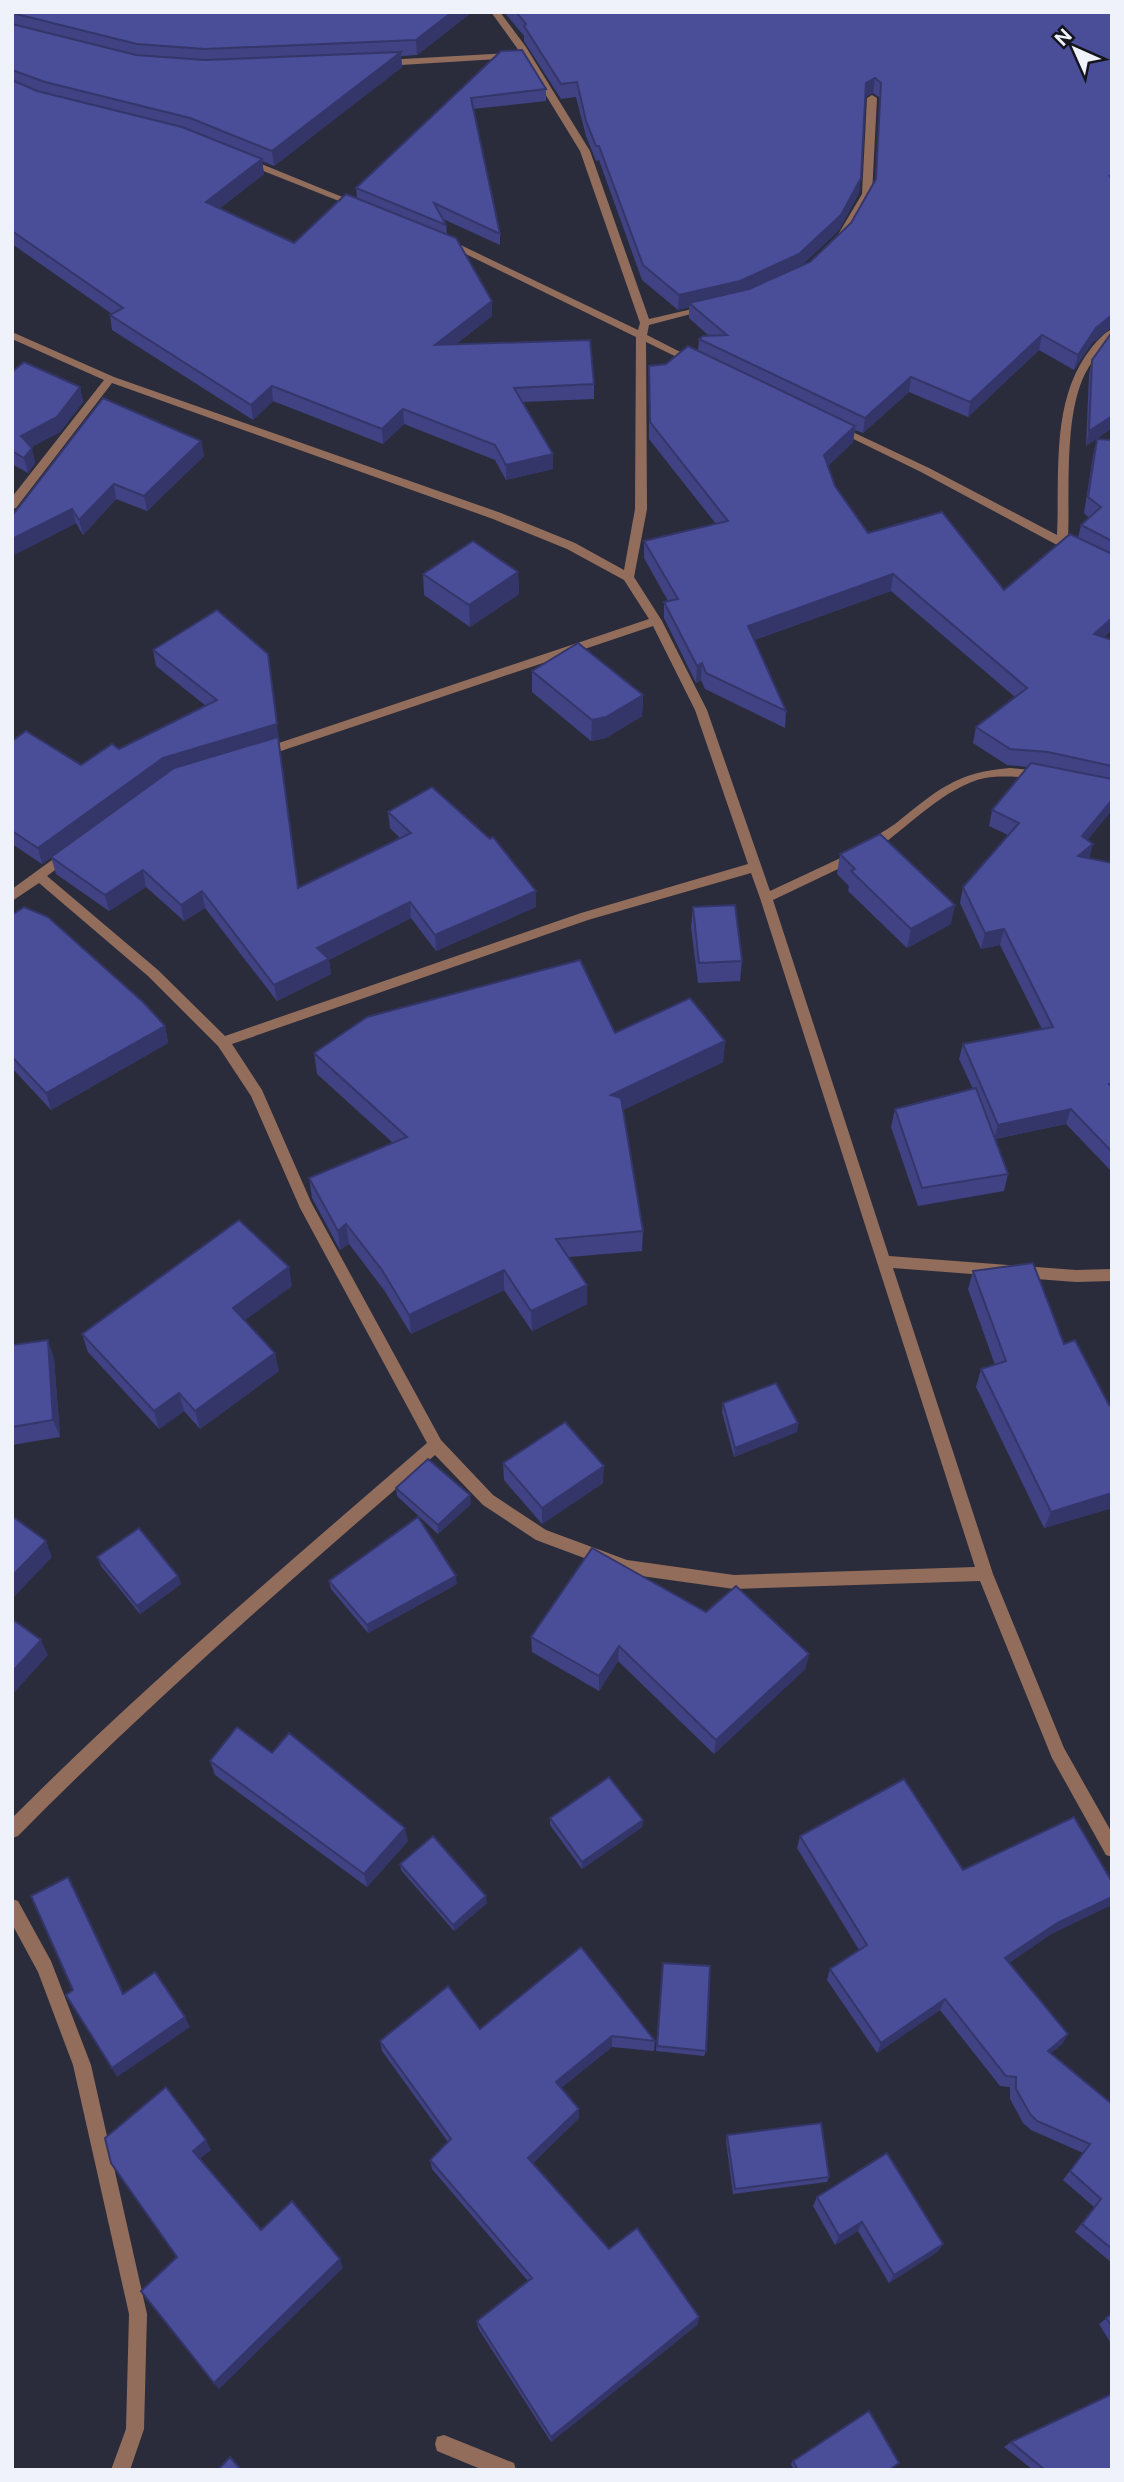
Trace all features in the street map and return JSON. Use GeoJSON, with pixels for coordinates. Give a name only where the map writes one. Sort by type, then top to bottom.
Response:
{"type":"FeatureCollection","features":[{"type":"Feature","properties":{"kind":"street"},"geometry":{"type":"LineString","coordinates":[[495,12],[527,56],[585,151],[645,323],[641,336],[641,509],[628,577]]}},
{"type":"Feature","properties":{"kind":"street"},"geometry":{"type":"LineString","coordinates":[[374,63],[527,56]]}},
{"type":"Feature","properties":{"kind":"street"},"geometry":{"type":"LineString","coordinates":[[828,250],[845,234],[867,194],[872,98]]}},
{"type":"Feature","properties":{"kind":"street"},"geometry":{"type":"LineString","coordinates":[[235,157],[364,208]]}},
{"type":"Feature","properties":{"kind":"street"},"geometry":{"type":"LineString","coordinates":[[426,234],[477,254],[703,365]]}},
{"type":"Feature","properties":{"kind":"street"},"geometry":{"type":"LineString","coordinates":[[645,323],[719,306]]}},
{"type":"Feature","properties":{"kind":"street"},"geometry":{"type":"LineString","coordinates":[[1062,542],[1069,419],[1076,382],[1099,344],[1112,332]]}},
{"type":"Feature","properties":{"kind":"street"},"geometry":{"type":"LineString","coordinates":[[12,335],[110,379],[497,516],[571,546],[628,577],[656,621],[701,710],[766,898],[985,1574],[1058,1753],[1112,1849]]}},
{"type":"Feature","properties":{"kind":"street"},"geometry":{"type":"LineString","coordinates":[[12,505],[110,379]]}},
{"type":"Feature","properties":{"kind":"street"},"geometry":{"type":"LineString","coordinates":[[827,424],[925,470],[1092,558]]}},
{"type":"Feature","properties":{"kind":"street"},"geometry":{"type":"LineString","coordinates":[[252,756],[656,621]]}},
{"type":"Feature","properties":{"kind":"street"},"geometry":{"type":"LineString","coordinates":[[766,898],[851,859],[901,828],[937,794],[973,775],[1030,773],[1057,778]]}},
{"type":"Feature","properties":{"kind":"street"},"geometry":{"type":"LineString","coordinates":[[12,896],[83,842]]}},
{"type":"Feature","properties":{"kind":"street"},"geometry":{"type":"LineString","coordinates":[[223,1042],[585,916],[755,867]]}},
{"type":"Feature","properties":{"kind":"street"},"geometry":{"type":"LineString","coordinates":[[40,877],[153,973],[223,1042],[257,1094],[306,1204],[436,1446],[488,1500],[541,1535],[627,1567],[734,1582],[985,1574]]}},
{"type":"Feature","properties":{"kind":"street"},"geometry":{"type":"LineString","coordinates":[[885,1262],[1076,1276],[1112,1275]]}},
{"type":"Feature","properties":{"kind":"street"},"geometry":{"type":"LineString","coordinates":[[12,1830],[74,1766],[214,1636],[436,1446]]}},
{"type":"Feature","properties":{"kind":"street"},"geometry":{"type":"LineString","coordinates":[[12,1907],[45,1967],[82,2065],[138,2314],[135,2429],[120,2470]]}},
{"type":"Feature","properties":{"kind":"street"},"geometry":{"type":"LineString","coordinates":[[444,2444],[508,2470]]}},
{"type":"Feature","properties":{"kind":"building"},"geometry":{"type":"Polygon","coordinates":[[[12,12],[452,12],[416,40],[205,49],[137,44],[12,12]]]}},
{"type":"Feature","properties":{"kind":"building"},"geometry":{"type":"Polygon","coordinates":[[[516,12],[1112,12],[1112,315],[1096,328],[1078,355],[1042,335],[970,402],[911,377],[865,418],[699,339],[703,336],[727,335],[689,303],[749,289],[810,262],[851,223],[876,179],[881,83],[875,78],[866,83],[861,178],[841,215],[799,254],[740,281],[679,295],[643,265],[599,146],[596,146],[586,121],[577,82],[561,84],[524,26],[526,24],[516,12]]]}},
{"type":"Feature","properties":{"kind":"building"},"geometry":{"type":"Polygon","coordinates":[[[12,24],[136,55],[205,60],[401,52],[272,151],[190,118],[45,82],[12,70],[12,24]]]}},
{"type":"Feature","properties":{"kind":"building"},"geometry":{"type":"Polygon","coordinates":[[[522,50],[546,89],[471,98],[500,234],[434,203],[446,225],[356,188],[501,51],[522,50]]]}},
{"type":"Feature","properties":{"kind":"building"},"geometry":{"type":"Polygon","coordinates":[[[12,80],[37,91],[182,127],[262,159],[206,202],[294,243],[346,194],[456,238],[492,301],[435,345],[590,340],[594,384],[514,388],[553,454],[506,465],[495,445],[403,409],[382,429],[272,386],[251,405],[110,315],[123,308],[12,231],[12,80]]]}},
{"type":"Feature","properties":{"kind":"building"},"geometry":{"type":"Polygon","coordinates":[[[1112,332],[1112,416],[1089,431],[1092,360],[1112,332]]]}},
{"type":"Feature","properties":{"kind":"building"},"geometry":{"type":"Polygon","coordinates":[[[688,346],[855,426],[824,455],[835,486],[868,533],[942,512],[1004,590],[1070,534],[1112,554],[1112,618],[1094,634],[1112,640],[1112,766],[1048,752],[1010,749],[976,727],[1027,688],[893,574],[748,626],[786,711],[706,673],[702,663],[697,666],[664,602],[678,599],[644,541],[728,521],[650,422],[649,366],[666,364],[688,346]]]}},
{"type":"Feature","properties":{"kind":"building"},"geometry":{"type":"Polygon","coordinates":[[[24,362],[80,387],[57,417],[21,436],[32,448],[24,458],[12,451],[12,372],[24,362]]]}},
{"type":"Feature","properties":{"kind":"building"},"geometry":{"type":"Polygon","coordinates":[[[103,398],[201,441],[144,496],[114,484],[79,520],[72,509],[12,539],[12,516],[103,398]]]}},
{"type":"Feature","properties":{"kind":"building"},"geometry":{"type":"Polygon","coordinates":[[[1097,439],[1112,440],[1112,541],[1081,525],[1101,507],[1088,497],[1097,439]]]}},
{"type":"Feature","properties":{"kind":"building"},"geometry":{"type":"Polygon","coordinates":[[[473,541],[518,572],[469,605],[423,574],[473,541]]]}},
{"type":"Feature","properties":{"kind":"building"},"geometry":{"type":"Polygon","coordinates":[[[217,610],[268,654],[277,724],[163,758],[38,848],[12,831],[12,741],[26,731],[81,765],[112,744],[119,749],[217,700],[153,650],[217,610]]]}},
{"type":"Feature","properties":{"kind":"building"},"geometry":{"type":"Polygon","coordinates":[[[578,643],[643,695],[606,717],[592,720],[532,671],[578,643]]]}},
{"type":"Feature","properties":{"kind":"building"},"geometry":{"type":"Polygon","coordinates":[[[278,737],[298,888],[411,833],[388,812],[432,787],[490,839],[493,837],[536,891],[435,935],[410,902],[317,948],[329,959],[274,985],[202,891],[181,905],[143,870],[105,895],[51,857],[174,768],[278,737]]]}},
{"type":"Feature","properties":{"kind":"building"},"geometry":{"type":"Polygon","coordinates":[[[1031,763],[1112,779],[1112,800],[1082,836],[1093,844],[1078,856],[1112,863],[1112,1083],[1109,1084],[1112,1087],[1112,1152],[1071,1109],[998,1125],[963,1044],[1053,1027],[1004,929],[985,933],[963,887],[1019,823],[992,810],[1031,763]]]}},
{"type":"Feature","properties":{"kind":"building"},"geometry":{"type":"Polygon","coordinates":[[[880,834],[955,905],[911,929],[851,871],[855,869],[840,854],[880,834]]]}},
{"type":"Feature","properties":{"kind":"building"},"geometry":{"type":"Polygon","coordinates":[[[735,905],[742,961],[699,963],[693,907],[735,905]]]}},
{"type":"Feature","properties":{"kind":"building"},"geometry":{"type":"Polygon","coordinates":[[[24,907],[48,917],[144,1003],[165,1026],[46,1093],[12,1057],[12,915],[24,907]]]}},
{"type":"Feature","properties":{"kind":"building"},"geometry":{"type":"Polygon","coordinates":[[[580,960],[615,1033],[690,998],[725,1041],[611,1095],[621,1098],[643,1231],[556,1239],[587,1285],[531,1311],[504,1270],[409,1315],[382,1270],[346,1224],[338,1231],[309,1178],[407,1137],[314,1053],[367,1017],[580,960]]]}},
{"type":"Feature","properties":{"kind":"building"},"geometry":{"type":"Polygon","coordinates":[[[976,1088],[1008,1174],[922,1188],[895,1109],[976,1088]]]}},
{"type":"Feature","properties":{"kind":"building"},"geometry":{"type":"Polygon","coordinates":[[[239,1220],[289,1267],[233,1308],[275,1353],[195,1411],[179,1393],[154,1411],[82,1334],[239,1220]]]}},
{"type":"Feature","properties":{"kind":"building"},"geometry":{"type":"Polygon","coordinates":[[[1033,1263],[1064,1344],[1075,1340],[1109,1405],[1112,1404],[1112,1493],[1051,1512],[981,1369],[1006,1361],[973,1271],[1033,1263]]]}},
{"type":"Feature","properties":{"kind":"building"},"geometry":{"type":"Polygon","coordinates":[[[48,1340],[53,1420],[12,1427],[12,1345],[48,1340]]]}},
{"type":"Feature","properties":{"kind":"building"},"geometry":{"type":"Polygon","coordinates":[[[776,1383],[798,1423],[735,1448],[723,1403],[776,1383]]]}},
{"type":"Feature","properties":{"kind":"building"},"geometry":{"type":"Polygon","coordinates":[[[565,1422],[604,1466],[542,1508],[503,1463],[565,1422]]]}},
{"type":"Feature","properties":{"kind":"building"},"geometry":{"type":"Polygon","coordinates":[[[428,1459],[470,1495],[438,1525],[396,1488],[428,1459]]]}},
{"type":"Feature","properties":{"kind":"building"},"geometry":{"type":"Polygon","coordinates":[[[12,1516],[46,1541],[12,1576],[12,1516]]]}},
{"type":"Feature","properties":{"kind":"building"},"geometry":{"type":"Polygon","coordinates":[[[418,1517],[456,1576],[367,1625],[329,1581],[418,1517]]]}},
{"type":"Feature","properties":{"kind":"building"},"geometry":{"type":"Polygon","coordinates":[[[139,1528],[178,1576],[137,1606],[97,1557],[139,1528]]]}},
{"type":"Feature","properties":{"kind":"building"},"geometry":{"type":"Polygon","coordinates":[[[592,1548],[706,1612],[736,1586],[809,1654],[716,1740],[619,1646],[599,1676],[531,1637],[592,1548]]]}},
{"type":"Feature","properties":{"kind":"building"},"geometry":{"type":"Polygon","coordinates":[[[12,1619],[41,1640],[12,1672],[12,1619]]]}},
{"type":"Feature","properties":{"kind":"building"},"geometry":{"type":"Polygon","coordinates":[[[237,1727],[272,1753],[289,1733],[405,1828],[364,1874],[210,1761],[237,1727]]]}},
{"type":"Feature","properties":{"kind":"building"},"geometry":{"type":"Polygon","coordinates":[[[609,1777],[643,1820],[582,1862],[550,1818],[609,1777]]]}},
{"type":"Feature","properties":{"kind":"building"},"geometry":{"type":"Polygon","coordinates":[[[904,1779],[963,1870],[1074,1817],[1112,1882],[1112,1897],[1057,1923],[1005,1958],[1068,2034],[1048,2051],[1112,2104],[1112,2249],[1082,2224],[1101,2199],[1070,2171],[1090,2144],[1037,2121],[1030,2114],[1016,2089],[1016,2077],[1006,2076],[945,1999],[881,2043],[830,1969],[867,1945],[800,1836],[904,1779]]]}},
{"type":"Feature","properties":{"kind":"building"},"geometry":{"type":"Polygon","coordinates":[[[433,1836],[486,1896],[453,1925],[400,1864],[433,1836]]]}},
{"type":"Feature","properties":{"kind":"building"},"geometry":{"type":"Polygon","coordinates":[[[68,1877],[123,1994],[155,1972],[185,2017],[112,2068],[66,1995],[73,1990],[31,1896],[68,1877]]]}},
{"type":"Feature","properties":{"kind":"building"},"geometry":{"type":"Polygon","coordinates":[[[581,1947],[655,2041],[612,2036],[556,2082],[579,2109],[528,2158],[609,2249],[637,2228],[699,2317],[551,2437],[477,2321],[532,2278],[430,2160],[451,2139],[380,2041],[448,1986],[480,2029],[581,1947]]]}},
{"type":"Feature","properties":{"kind":"building"},"geometry":{"type":"Polygon","coordinates":[[[663,1963],[710,1966],[706,2051],[657,2046],[663,1963]]]}},
{"type":"Feature","properties":{"kind":"building"},"geometry":{"type":"Polygon","coordinates":[[[166,2087],[206,2140],[193,2151],[261,2230],[292,2201],[340,2259],[214,2383],[141,2291],[177,2257],[111,2163],[105,2138],[166,2087]]]}},
{"type":"Feature","properties":{"kind":"building"},"geometry":{"type":"Polygon","coordinates":[[[821,2123],[829,2177],[735,2189],[727,2135],[821,2123]]]}},
{"type":"Feature","properties":{"kind":"building"},"geometry":{"type":"Polygon","coordinates":[[[887,2153],[943,2244],[894,2275],[862,2222],[839,2236],[817,2197],[887,2153]]]}},
{"type":"Feature","properties":{"kind":"building"},"geometry":{"type":"Polygon","coordinates":[[[1112,2314],[1112,2326],[1106,2318],[1112,2314]]]}},
{"type":"Feature","properties":{"kind":"building"},"geometry":{"type":"Polygon","coordinates":[[[1112,2394],[1112,2470],[1045,2470],[1011,2442],[1112,2394]]]}},
{"type":"Feature","properties":{"kind":"building"},"geometry":{"type":"Polygon","coordinates":[[[869,2411],[899,2463],[889,2470],[798,2470],[793,2461],[869,2411]]]}},
{"type":"Feature","properties":{"kind":"building"},"geometry":{"type":"Polygon","coordinates":[[[230,2457],[241,2470],[218,2470],[230,2457]]]}}]}
